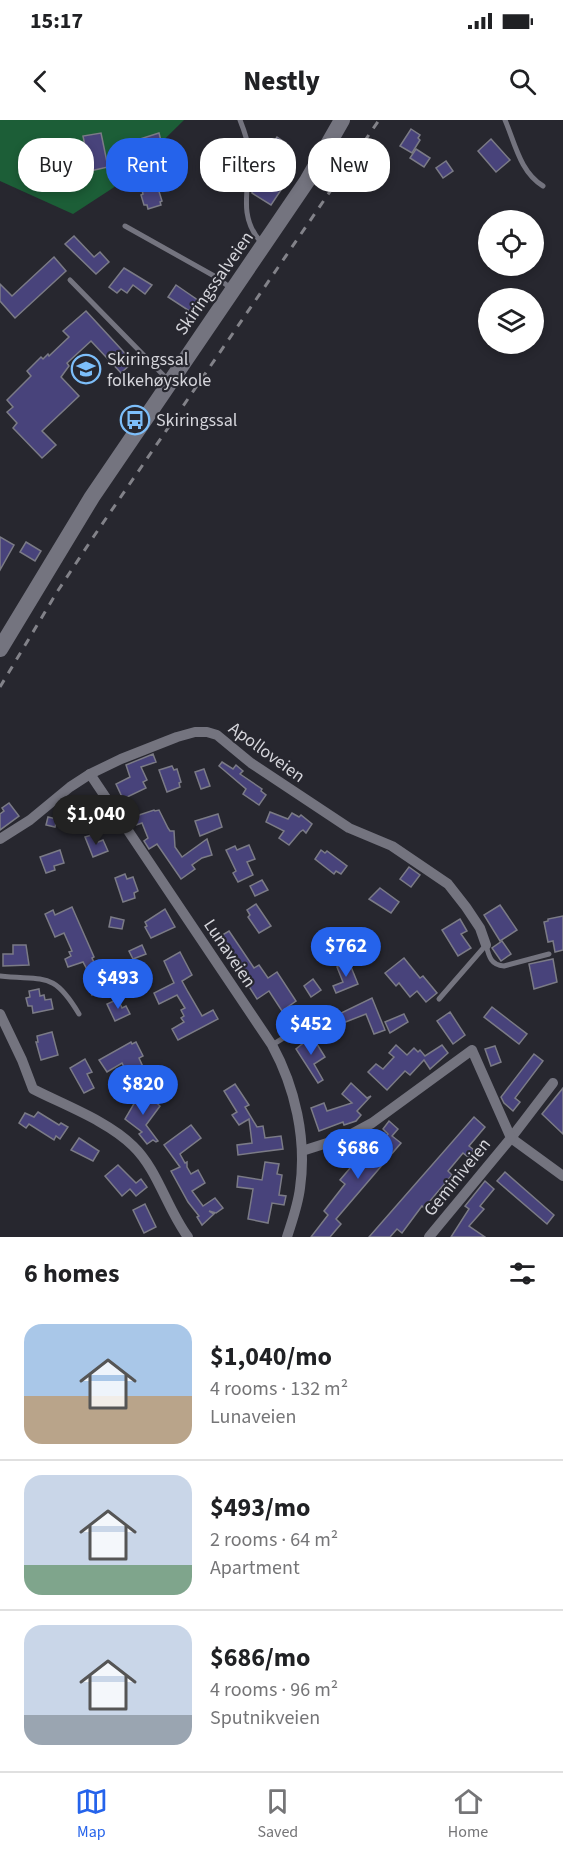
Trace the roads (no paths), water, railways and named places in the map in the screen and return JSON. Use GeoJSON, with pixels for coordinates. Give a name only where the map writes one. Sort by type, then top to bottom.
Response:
{"type":"FeatureCollection","features":[{"type":"Feature","properties":{"kind":"main road","name":"Skiringssalveien"},"geometry":{"type":"LineString","coordinates":[[0,650],[92,497],[313,172],[342,120]]}},
{"type":"Feature","properties":{"kind":"street","name":"Apolloveien"},"geometry":{"type":"LineString","coordinates":[[0,839],[30,820],[70,787],[90,774],[177,737],[195,732],[207,732],[218,735],[251,764],[349,828],[392,846],[448,884],[480,928],[486,945]]}},
{"type":"Feature","properties":{"kind":"street","name":"Lunaveien"},"geometry":{"type":"LineString","coordinates":[[90,774],[272,1045],[283,1065],[292,1091],[302,1151],[300,1188],[287,1237]]}},
{"type":"Feature","properties":{"kind":"street"},"geometry":{"type":"LineString","coordinates":[[0,1014],[33,1089],[107,1127],[133,1146],[147,1163],[177,1222],[188,1237]]}},
{"type":"Feature","properties":{"kind":"street","name":"Geminiveien"},"geometry":{"type":"LineString","coordinates":[[302,1151],[346,1137],[372,1123],[472,1050],[511,1138],[563,1176]]}},
{"type":"Feature","properties":{"kind":"street","name":"Geminiveien"},"geometry":{"type":"LineString","coordinates":[[429,1237],[553,1083]]}},
{"type":"Feature","properties":{"kind":"lane"},"geometry":{"type":"LineString","coordinates":[[240,120],[249,150],[245,210],[255,236],[264,245]]}},
{"type":"Feature","properties":{"kind":"lane"},"geometry":{"type":"LineString","coordinates":[[505,120],[523,165],[532,179],[543,186]]}},
{"type":"Feature","properties":{"kind":"lane"},"geometry":{"type":"LineString","coordinates":[[124,226],[216,277],[233,290]]}},
{"type":"Feature","properties":{"kind":"lane"},"geometry":{"type":"LineString","coordinates":[[70,280],[170,382]]}},
{"type":"Feature","properties":{"kind":"lane"},"geometry":{"type":"LineString","coordinates":[[486,945],[489,957],[498,965],[504,966],[549,954]]}},
{"type":"Feature","properties":{"kind":"lane"},"geometry":{"type":"LineString","coordinates":[[438,999],[486,945]]}},
{"type":"Feature","properties":{"kind":"lane"},"geometry":{"type":"LineString","coordinates":[[0,976],[39,978],[53,982],[63,990],[78,1014]]}},
{"type":"Feature","properties":{"kind":"lane"},"geometry":{"type":"LineString","coordinates":[[272,1045],[313,1020]]}},
{"type":"Feature","properties":{"kind":"railway"},"geometry":{"type":"LineString","coordinates":[[0,687],[57,592],[94,536],[379,120]]}},
{"type":"Feature","properties":{"kind":"place","name":"Skiringssal folkehøyskole"},"geometry":{"type":"Point","coordinates":[86,369]}},
{"type":"Feature","properties":{"kind":"place","name":"Skiringssal"},"geometry":{"type":"Point","coordinates":[135,420]}}]}
